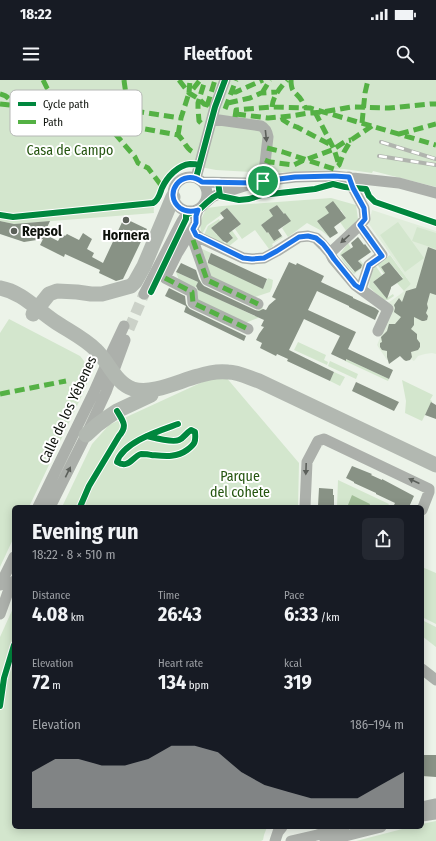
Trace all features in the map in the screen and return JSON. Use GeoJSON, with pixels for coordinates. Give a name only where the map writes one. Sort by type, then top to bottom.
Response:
{"type":"FeatureCollection","features":[{"type":"Feature","properties":{"kind":"highway"},"geometry":{"type":"LineString","coordinates":[[37,311],[48,294],[57,291],[102,294],[130,286],[135,282],[144,266],[175,201]]}},
{"type":"Feature","properties":{"kind":"highway"},"geometry":{"type":"LineString","coordinates":[[0,288],[13,291],[24,298],[37,311],[42,322],[89,351],[127,386],[135,389],[154,389],[212,372],[239,373],[436,465]]}},
{"type":"Feature","properties":{"kind":"highway"},"geometry":{"type":"LineString","coordinates":[[0,296],[37,311]]}},
{"type":"Feature","properties":{"kind":"highway"},"geometry":{"type":"LineString","coordinates":[[109,371],[113,383],[124,392],[143,396],[212,381],[232,381],[254,388],[436,473]]}},
{"type":"Feature","properties":{"kind":"highway"},"geometry":{"type":"LineString","coordinates":[[86,435],[108,416],[151,395]]}},
{"type":"Feature","properties":{"kind":"street"},"geometry":{"type":"LineString","coordinates":[[199,180],[212,118],[225,80]]}},
{"type":"Feature","properties":{"kind":"street"},"geometry":{"type":"LineString","coordinates":[[212,118],[261,126],[268,133],[259,182]]}},
{"type":"Feature","properties":{"kind":"street"},"geometry":{"type":"LineString","coordinates":[[259,182],[199,180],[189,177],[178,182],[174,189],[177,215],[142,293],[186,215],[212,197],[219,194],[259,182],[295,177],[334,176],[399,183],[436,193]]}},
{"type":"Feature","properties":{"kind":"street"},"geometry":{"type":"LineString","coordinates":[[330,253],[365,219],[364,208],[349,177]]}},
{"type":"Feature","properties":{"kind":"street"},"geometry":{"type":"LineString","coordinates":[[199,180],[206,187],[208,193],[207,198],[198,208],[196,223],[187,236],[165,278],[192,292],[193,303],[248,329]]}},
{"type":"Feature","properties":{"kind":"street"},"geometry":{"type":"LineString","coordinates":[[175,201],[184,210],[198,208]]}},
{"type":"Feature","properties":{"kind":"street"},"geometry":{"type":"LineString","coordinates":[[360,225],[382,256],[369,265],[361,289]]}},
{"type":"Feature","properties":{"kind":"street"},"geometry":{"type":"LineString","coordinates":[[193,229],[196,235],[243,258],[252,259],[264,258],[299,237],[308,236],[316,238],[323,244],[355,285],[388,309],[378,331]]}},
{"type":"Feature","properties":{"kind":"street"},"geometry":{"type":"LineString","coordinates":[[193,240],[207,280],[258,304]]}},
{"type":"Feature","properties":{"kind":"street","name":"Calle de los Yébenes"},"geometry":{"type":"LineString","coordinates":[[39,505],[94,394],[109,371],[127,327]]}},
{"type":"Feature","properties":{"kind":"street","name":"Calle de los Yébenes"},"geometry":{"type":"LineString","coordinates":[[51,505],[106,392],[109,371]]}},
{"type":"Feature","properties":{"kind":"street"},"geometry":{"type":"LineString","coordinates":[[305,505],[306,462],[318,441],[324,438],[429,489],[424,505]]}},
{"type":"Feature","properties":{"kind":"street"},"geometry":{"type":"LineString","coordinates":[[0,585],[12,561]]}},
{"type":"Feature","properties":{"kind":"street"},"geometry":{"type":"LineString","coordinates":[[0,614],[12,584]]}},
{"type":"Feature","properties":{"kind":"street"},"geometry":{"type":"LineString","coordinates":[[424,671],[436,680]]}},
{"type":"Feature","properties":{"kind":"street"},"geometry":{"type":"LineString","coordinates":[[424,807],[436,804]]}},
{"type":"Feature","properties":{"kind":"street"},"geometry":{"type":"LineString","coordinates":[[424,816],[436,814]]}},
{"type":"Feature","properties":{"kind":"street"},"geometry":{"type":"LineString","coordinates":[[275,841],[280,829]]}},
{"type":"Feature","properties":{"kind":"street"},"geometry":{"type":"LineString","coordinates":[[318,836],[338,829]]}},
{"type":"Feature","properties":{"kind":"street"},"geometry":{"type":"LineString","coordinates":[[291,841],[367,829]]}},
{"type":"Feature","properties":{"kind":"shaded area"},"geometry":{"type":"Polygon","coordinates":[[[372,210],[436,231],[436,354],[425,354],[418,356],[414,361],[411,359],[406,361],[402,354],[392,361],[387,360],[377,345],[390,314],[388,303],[402,293],[411,284],[369,224],[372,210]]]}},
{"type":"Feature","properties":{"kind":"shaded area"},"geometry":{"type":"Polygon","coordinates":[[[352,495],[370,504],[370,505],[348,505],[352,495]]]}},
{"type":"Feature","properties":{"kind":"green space","name":"Casa de Campo"},"geometry":{"type":"Polygon","coordinates":[[[0,80],[436,80],[436,187],[373,171],[372,173],[344,169],[272,173],[216,170],[185,164],[174,168],[166,176],[155,203],[154,213],[14,224],[0,221],[0,80]]]}},
{"type":"Feature","properties":{"kind":"green space"},"geometry":{"type":"Polygon","coordinates":[[[331,198],[356,205],[358,219],[347,232],[340,222],[346,218],[341,210],[317,221],[330,238],[322,231],[307,223],[288,237],[282,228],[290,221],[277,205],[269,210],[275,218],[270,219],[261,225],[274,241],[282,236],[283,237],[272,244],[273,246],[269,249],[255,230],[242,239],[235,229],[241,224],[227,208],[220,213],[221,215],[207,225],[202,234],[200,227],[201,220],[207,208],[331,198]]]}},
{"type":"Feature","properties":{"kind":"green space"},"geometry":{"type":"Polygon","coordinates":[[[219,219],[220,221],[211,228],[225,244],[233,238],[228,231],[231,229],[238,239],[228,247],[204,235],[208,226],[219,219]]]}},
{"type":"Feature","properties":{"kind":"green space"},"geometry":{"type":"Polygon","coordinates":[[[398,222],[424,258],[405,272],[380,235],[398,222]]]}},
{"type":"Feature","properties":{"kind":"green space"},"geometry":{"type":"Polygon","coordinates":[[[417,227],[436,233],[436,249],[412,241],[417,227]]]}},
{"type":"Feature","properties":{"kind":"green space"},"geometry":{"type":"Polygon","coordinates":[[[348,243],[351,248],[341,256],[354,272],[362,267],[359,261],[360,260],[364,265],[363,267],[354,274],[344,262],[341,257],[340,254],[348,243]]]}},
{"type":"Feature","properties":{"kind":"green space"},"geometry":{"type":"Polygon","coordinates":[[[198,247],[211,253],[207,262],[263,288],[268,278],[273,280],[270,292],[255,297],[208,276],[198,247]]]}},
{"type":"Feature","properties":{"kind":"green space"},"geometry":{"type":"Polygon","coordinates":[[[390,255],[411,284],[404,291],[397,283],[403,278],[389,262],[381,267],[385,273],[384,274],[377,264],[390,255]]]}},
{"type":"Feature","properties":{"kind":"green space"},"geometry":{"type":"Polygon","coordinates":[[[375,265],[382,275],[373,282],[387,298],[393,294],[394,296],[388,300],[383,300],[369,287],[372,267],[375,265]]]}},
{"type":"Feature","properties":{"kind":"green space"},"geometry":{"type":"Polygon","coordinates":[[[176,272],[198,282],[195,288],[255,316],[260,306],[263,307],[258,318],[245,323],[194,299],[180,283],[176,272]]]}},
{"type":"Feature","properties":{"kind":"green space"},"geometry":{"type":"Polygon","coordinates":[[[9,319],[80,356],[86,364],[88,378],[86,387],[30,505],[12,505],[12,541],[0,567],[0,333],[9,319]]]}},
{"type":"Feature","properties":{"kind":"green space"},"geometry":{"type":"Polygon","coordinates":[[[298,342],[326,355],[324,360],[328,362],[327,365],[294,350],[298,342]]]}},
{"type":"Feature","properties":{"kind":"green space"},"geometry":{"type":"Polygon","coordinates":[[[346,359],[389,379],[388,381],[345,361],[346,359]]]}},
{"type":"Feature","properties":{"kind":"green space"},"geometry":{"type":"Polygon","coordinates":[[[330,361],[358,374],[356,379],[328,366],[330,361]]]}},
{"type":"Feature","properties":{"kind":"green space"},"geometry":{"type":"Polygon","coordinates":[[[334,372],[345,377],[340,386],[330,381],[334,372]]]}},
{"type":"Feature","properties":{"kind":"green space","name":"Parque del cohete"},"geometry":{"type":"Polygon","coordinates":[[[225,376],[299,463],[298,505],[63,505],[92,444],[109,425],[209,379],[225,376]]]}},
{"type":"Feature","properties":{"kind":"green space"},"geometry":{"type":"Polygon","coordinates":[[[402,380],[433,395],[430,400],[432,401],[422,421],[405,413],[406,401],[402,380]]]}},
{"type":"Feature","properties":{"kind":"green space"},"geometry":{"type":"Polygon","coordinates":[[[338,480],[389,504],[388,505],[337,505],[338,480]]]}},
{"type":"Feature","properties":{"kind":"green space"},"geometry":{"type":"Polygon","coordinates":[[[424,568],[436,573],[436,624],[424,618],[424,568]]]}},
{"type":"Feature","properties":{"kind":"green space"},"geometry":{"type":"Polygon","coordinates":[[[12,610],[12,829],[266,829],[263,840],[0,841],[0,637],[12,610]]]}},
{"type":"Feature","properties":{"kind":"green space"},"geometry":{"type":"Polygon","coordinates":[[[424,621],[436,627],[436,647],[424,638],[424,621]]]}},
{"type":"Feature","properties":{"kind":"green space"},"geometry":{"type":"Polygon","coordinates":[[[436,821],[436,841],[356,841],[402,829],[424,829],[424,824],[436,821]]]}},
{"type":"Feature","properties":{"kind":"building"},"geometry":{"type":"Polygon","coordinates":[[[333,201],[346,218],[334,227],[338,233],[330,238],[317,221],[329,213],[325,207],[333,201]]]}},
{"type":"Feature","properties":{"kind":"building"},"geometry":{"type":"Polygon","coordinates":[[[277,205],[291,221],[278,230],[282,236],[274,241],[261,225],[273,216],[269,210],[277,205]]]}},
{"type":"Feature","properties":{"kind":"building"},"geometry":{"type":"Polygon","coordinates":[[[227,208],[241,224],[229,233],[233,238],[227,243],[223,241],[211,228],[224,218],[220,213],[227,208]]]}},
{"type":"Feature","properties":{"kind":"building"},"geometry":{"type":"Polygon","coordinates":[[[124,218],[147,229],[123,279],[116,281],[99,273],[100,270],[65,254],[64,257],[40,245],[43,239],[24,242],[0,234],[0,221],[14,224],[50,221],[44,234],[58,241],[62,234],[65,236],[67,234],[79,240],[83,233],[92,239],[87,249],[94,253],[92,257],[103,263],[124,218]]]}},
{"type":"Feature","properties":{"kind":"building"},"geometry":{"type":"Polygon","coordinates":[[[358,237],[371,252],[358,261],[362,265],[361,268],[355,272],[341,255],[353,247],[351,243],[358,237]]]}},
{"type":"Feature","properties":{"kind":"building"},"geometry":{"type":"Polygon","coordinates":[[[428,247],[436,250],[436,295],[430,293],[426,313],[428,316],[427,320],[422,321],[414,317],[414,325],[411,329],[417,334],[420,347],[418,350],[411,352],[412,357],[410,360],[406,361],[400,356],[389,364],[387,351],[382,350],[380,347],[380,343],[382,342],[381,337],[387,331],[389,324],[395,324],[401,317],[394,312],[394,305],[399,298],[402,302],[406,291],[416,288],[428,247]]]}},
{"type":"Feature","properties":{"kind":"building"},"geometry":{"type":"Polygon","coordinates":[[[211,253],[267,279],[263,289],[208,263],[211,253]]]}},
{"type":"Feature","properties":{"kind":"building"},"geometry":{"type":"Polygon","coordinates":[[[289,262],[296,265],[297,263],[324,276],[321,282],[379,311],[375,320],[317,291],[308,310],[356,332],[348,349],[393,370],[389,379],[346,359],[346,361],[331,354],[340,336],[304,319],[289,350],[334,372],[330,381],[287,361],[288,359],[277,354],[276,356],[260,348],[262,343],[256,340],[264,327],[261,326],[264,320],[198,290],[196,286],[198,282],[176,272],[181,263],[196,270],[199,279],[204,286],[259,311],[263,309],[266,310],[276,299],[272,297],[289,262]]]}},
{"type":"Feature","properties":{"kind":"building"},"geometry":{"type":"Polygon","coordinates":[[[389,262],[403,279],[391,287],[387,299],[373,282],[385,273],[381,267],[389,262]]]}},
{"type":"Feature","properties":{"kind":"building"},"geometry":{"type":"Polygon","coordinates":[[[169,288],[185,296],[186,304],[190,309],[246,336],[244,341],[184,312],[186,306],[165,296],[169,288]]]}},
{"type":"Feature","properties":{"kind":"building"},"geometry":{"type":"Polygon","coordinates":[[[356,382],[399,402],[394,411],[352,391],[356,382]]]}},
{"type":"Feature","properties":{"kind":"building"},"geometry":{"type":"Polygon","coordinates":[[[431,402],[436,405],[436,419],[425,415],[431,402]]]}},
{"type":"Feature","properties":{"kind":"building"},"geometry":{"type":"Polygon","coordinates":[[[352,466],[372,474],[371,475],[382,479],[414,496],[410,505],[394,505],[395,503],[346,478],[352,466]]]}},
{"type":"Feature","properties":{"kind":"building"},"geometry":{"type":"Polygon","coordinates":[[[319,488],[333,489],[334,505],[318,505],[319,488]]]}},
{"type":"Feature","properties":{"kind":"building"},"geometry":{"type":"Polygon","coordinates":[[[424,755],[436,755],[436,777],[424,776],[424,755]]]}},
{"type":"Feature","properties":{"kind":"tunnel"},"geometry":{"type":"LineString","coordinates":[[129,329],[144,294]]}},
{"type":"Feature","properties":{"kind":"railway"},"geometry":{"type":"LineString","coordinates":[[381,142],[436,159]]}},
{"type":"Feature","properties":{"kind":"railway"},"geometry":{"type":"LineString","coordinates":[[379,156],[436,165]]}},
{"type":"Feature","properties":{"kind":"marked path"},"geometry":{"type":"LineString","coordinates":[[43,80],[49,90]]}},
{"type":"Feature","properties":{"kind":"marked path"},"geometry":{"type":"LineString","coordinates":[[124,80],[126,90]]}},
{"type":"Feature","properties":{"kind":"marked path"},"geometry":{"type":"LineString","coordinates":[[179,80],[189,93],[204,104],[211,106]]}},
{"type":"Feature","properties":{"kind":"marked path"},"geometry":{"type":"LineString","coordinates":[[189,93],[190,80]]}},
{"type":"Feature","properties":{"kind":"marked path"},"geometry":{"type":"LineString","coordinates":[[193,89],[200,80]]}},
{"type":"Feature","properties":{"kind":"marked path"},"geometry":{"type":"LineString","coordinates":[[201,123],[199,121],[198,103],[205,80]]}},
{"type":"Feature","properties":{"kind":"marked path"},"geometry":{"type":"LineString","coordinates":[[207,106],[215,80]]}},
{"type":"Feature","properties":{"kind":"marked path"},"geometry":{"type":"LineString","coordinates":[[225,109],[236,80]]}},
{"type":"Feature","properties":{"kind":"marked path"},"geometry":{"type":"LineString","coordinates":[[232,92],[236,92],[263,80]]}},
{"type":"Feature","properties":{"kind":"marked path"},"geometry":{"type":"LineString","coordinates":[[262,93],[270,80]]}},
{"type":"Feature","properties":{"kind":"marked path"},"geometry":{"type":"LineString","coordinates":[[272,107],[275,96],[287,80]]}},
{"type":"Feature","properties":{"kind":"marked path"},"geometry":{"type":"LineString","coordinates":[[291,80],[292,88],[302,101],[305,108]]}},
{"type":"Feature","properties":{"kind":"marked path"},"geometry":{"type":"LineString","coordinates":[[362,123],[368,80]]}},
{"type":"Feature","properties":{"kind":"marked path"},"geometry":{"type":"LineString","coordinates":[[228,103],[250,98],[261,93],[277,92]]}},
{"type":"Feature","properties":{"kind":"marked path"},"geometry":{"type":"LineString","coordinates":[[178,135],[181,118],[189,93]]}},
{"type":"Feature","properties":{"kind":"marked path"},"geometry":{"type":"LineString","coordinates":[[0,94],[10,100],[9,105]]}},
{"type":"Feature","properties":{"kind":"marked path"},"geometry":{"type":"LineString","coordinates":[[0,104],[10,105]]}},
{"type":"Feature","properties":{"kind":"marked path"},"geometry":{"type":"LineString","coordinates":[[236,114],[268,118],[323,112],[351,107],[389,108],[436,104]]}},
{"type":"Feature","properties":{"kind":"marked path"},"geometry":{"type":"LineString","coordinates":[[235,117],[236,110],[272,107],[310,108],[436,145]]}},
{"type":"Feature","properties":{"kind":"marked path"},"geometry":{"type":"LineString","coordinates":[[142,112],[181,118]]}},
{"type":"Feature","properties":{"kind":"marked path"},"geometry":{"type":"LineString","coordinates":[[315,112],[334,149],[339,165]]}},
{"type":"Feature","properties":{"kind":"marked path"},"geometry":{"type":"LineString","coordinates":[[282,117],[283,120],[291,125],[331,145]]}},
{"type":"Feature","properties":{"kind":"marked path"},"geometry":{"type":"LineString","coordinates":[[399,134],[436,124]]}},
{"type":"Feature","properties":{"kind":"marked path"},"geometry":{"type":"LineString","coordinates":[[267,148],[334,169],[339,165],[351,140],[372,126]]}},
{"type":"Feature","properties":{"kind":"marked path"},"geometry":{"type":"LineString","coordinates":[[142,128],[178,135],[193,152]]}},
{"type":"Feature","properties":{"kind":"marked path"},"geometry":{"type":"LineString","coordinates":[[117,136],[135,157],[138,163],[148,168],[161,185]]}},
{"type":"Feature","properties":{"kind":"marked path"},"geometry":{"type":"LineString","coordinates":[[265,160],[294,165],[332,150],[346,141],[351,140]]}},
{"type":"Feature","properties":{"kind":"marked path"},"geometry":{"type":"LineString","coordinates":[[193,240],[207,280],[258,304]]}},
{"type":"Feature","properties":{"kind":"marked path"},"geometry":{"type":"LineString","coordinates":[[165,278],[192,292],[193,303],[248,329]]}},
{"type":"Feature","properties":{"kind":"marked path"},"geometry":{"type":"LineString","coordinates":[[0,394],[66,381]]}},
{"type":"Feature","properties":{"kind":"cycle path"},"geometry":{"type":"LineString","coordinates":[[225,80],[215,107],[196,178],[202,182],[218,182],[220,196],[239,200],[249,199],[262,195],[315,189],[333,184],[366,189],[369,196],[375,202],[436,223]]}},
{"type":"Feature","properties":{"kind":"cycle path"},"geometry":{"type":"LineString","coordinates":[[0,215],[13,217],[153,203],[158,198],[164,184],[173,172],[186,165],[199,165]]}},
{"type":"Feature","properties":{"kind":"cycle path"},"geometry":{"type":"LineString","coordinates":[[151,292],[186,219],[186,215],[199,209],[219,194]]}},
{"type":"Feature","properties":{"kind":"cycle path"},"geometry":{"type":"LineString","coordinates":[[81,505],[89,486],[123,429],[124,424],[117,411]]}},
{"type":"Feature","properties":{"kind":"cycle path"},"geometry":{"type":"LineString","coordinates":[[147,436],[150,437],[163,440],[176,441],[181,439],[191,430],[195,432],[195,438],[192,446],[183,453],[165,456],[141,454],[125,464],[117,462],[126,449],[134,443],[143,438],[152,434],[178,424]]}},
{"type":"Feature","properties":{"kind":"cycle path"},"geometry":{"type":"LineString","coordinates":[[0,706],[4,678],[12,652]]}},
{"type":"Feature","properties":{"kind":"place","name":"Hornera"},"geometry":{"type":"Point","coordinates":[126,220]}},
{"type":"Feature","properties":{"kind":"place","name":"Repsol"},"geometry":{"type":"Point","coordinates":[14,231]}},
{"type":"Feature","properties":{"kind":"route"},"geometry":{"type":"LineString","coordinates":[[189,177],[196,178],[202,182],[254,183],[263,181],[295,177],[349,177],[364,208],[365,219],[360,225],[382,256],[369,265],[361,289],[355,285],[323,244],[316,238],[308,236],[299,237],[264,258],[243,258],[196,235],[193,229],[196,223],[198,210],[191,212],[181,209],[173,197],[175,186],[178,182],[189,177]]}}]}
